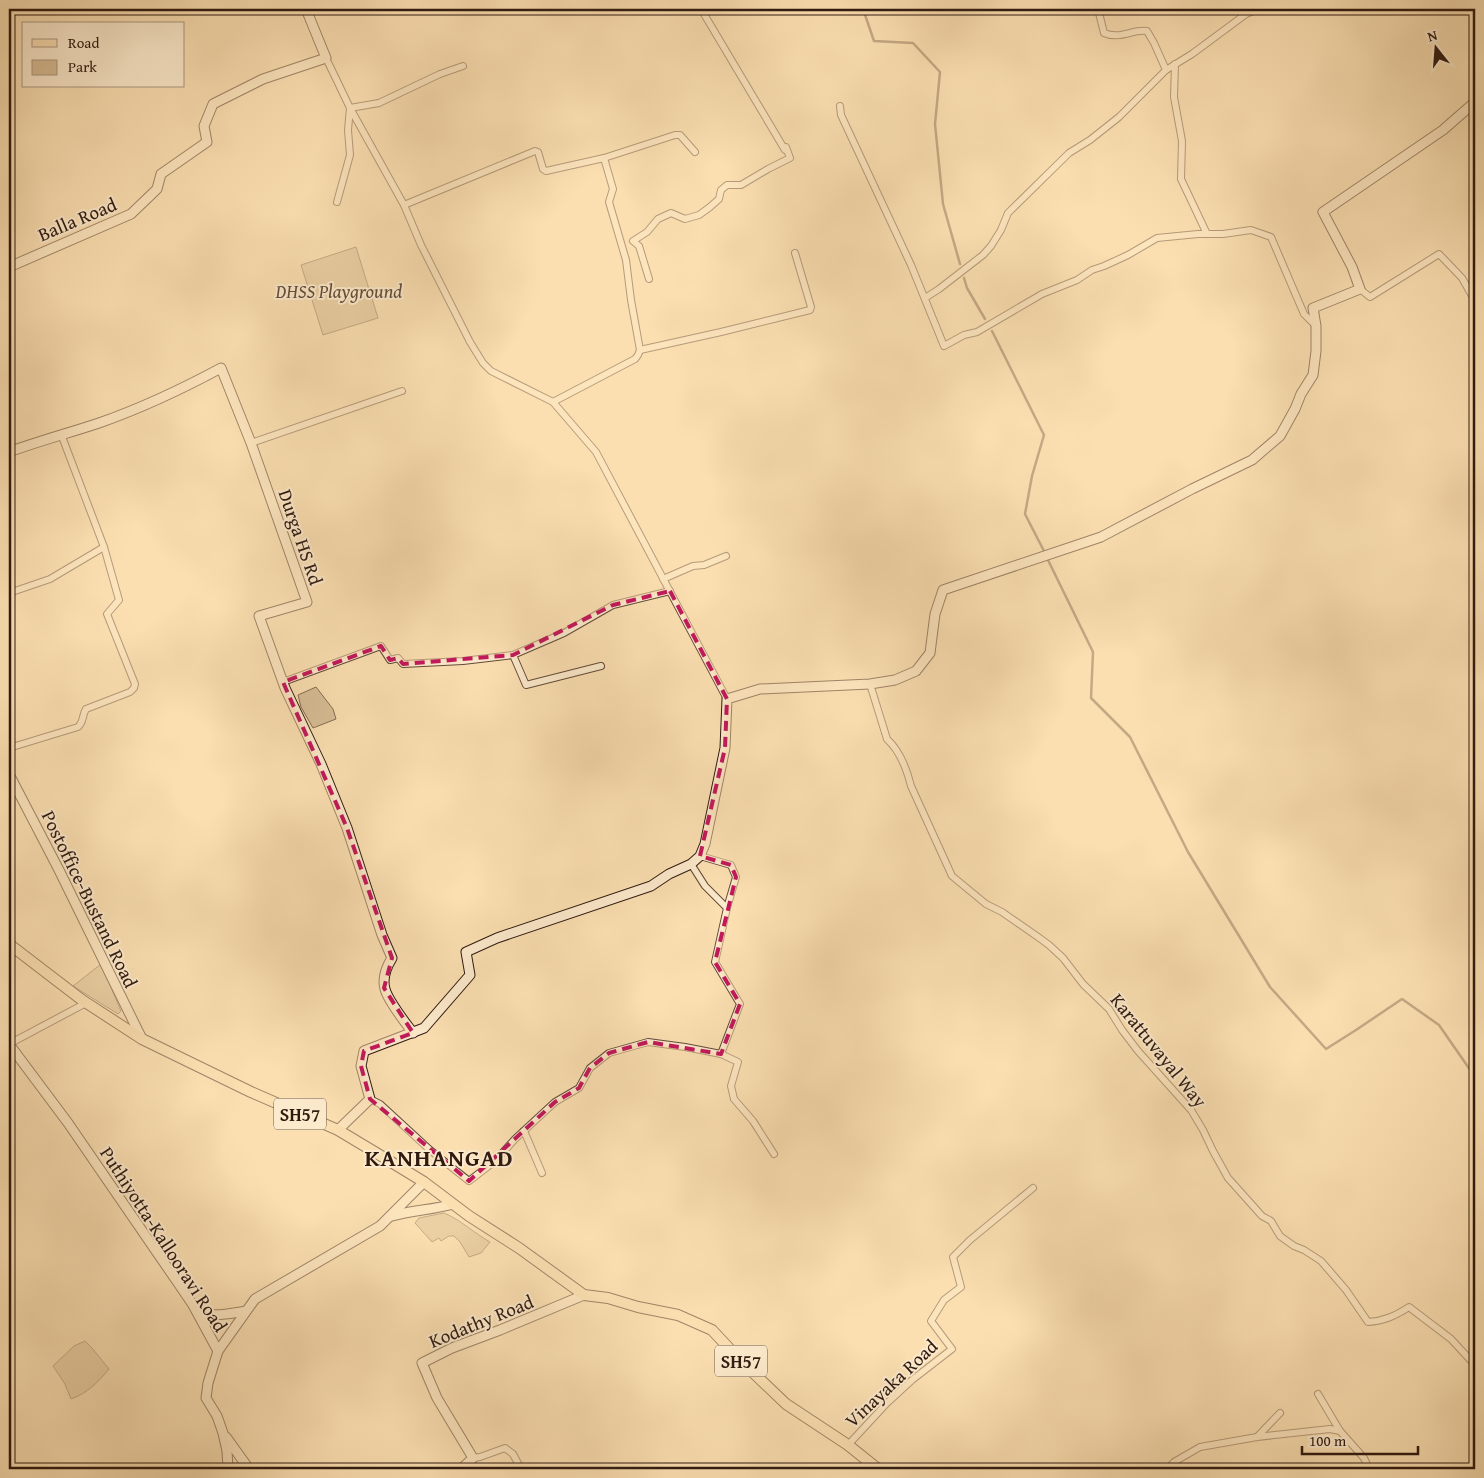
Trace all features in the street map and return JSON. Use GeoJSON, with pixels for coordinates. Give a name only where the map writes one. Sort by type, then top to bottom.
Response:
{"type":"FeatureCollection","features":[{"type":"Feature","properties":{"kind":"main road","name":"SH57"},"geometry":{"type":"LineString","coordinates":[[9,944],[86,1003],[142,1039],[251,1092],[338,1130],[424,1182],[469,1216],[519,1248],[584,1296],[608,1298],[638,1307],[678,1315],[712,1330],[786,1404],[848,1445],[878,1469]]}},
{"type":"Feature","properties":{"kind":"street"},"geometry":{"type":"LineString","coordinates":[[306,9],[326,58],[350,108],[404,206],[420,246],[470,342],[483,363],[491,371],[553,402],[596,452],[727,699],[725,748],[705,844],[700,856],[691,864],[651,886],[497,938],[466,952],[470,976],[424,1028],[364,1051],[360,1066],[370,1099],[380,1104],[430,1150],[469,1181],[495,1161],[554,1102],[579,1088],[590,1068],[609,1053],[648,1042],[685,1047],[721,1054],[738,1062],[731,1086],[734,1099],[753,1121],[774,1154]]}},
{"type":"Feature","properties":{"kind":"street"},"geometry":{"type":"LineString","coordinates":[[649,279],[639,246],[633,241],[647,232],[658,220],[671,213],[685,219],[699,215],[719,199],[721,190],[727,185],[741,185],[790,158],[786,148],[785,150],[701,9]]}},
{"type":"Feature","properties":{"kind":"street"},"geometry":{"type":"LineString","coordinates":[[1098,9],[1104,33],[1122,35],[1147,31],[1166,70]]}},
{"type":"Feature","properties":{"kind":"street"},"geometry":{"type":"LineString","coordinates":[[925,298],[983,255],[1001,230],[1008,213],[1069,153],[1090,140],[1119,117],[1166,70],[1192,54],[1246,14],[1258,9]]}},
{"type":"Feature","properties":{"kind":"street","name":"Balla Road"},"geometry":{"type":"LineString","coordinates":[[9,266],[131,214],[157,189],[161,174],[207,142],[204,126],[213,104],[263,79],[326,58]]}},
{"type":"Feature","properties":{"kind":"street"},"geometry":{"type":"LineString","coordinates":[[1175,64],[1174,97],[1182,141],[1181,179],[1207,234]]}},
{"type":"Feature","properties":{"kind":"street"},"geometry":{"type":"LineString","coordinates":[[350,108],[379,103],[440,74],[463,66]]}},
{"type":"Feature","properties":{"kind":"street"},"geometry":{"type":"LineString","coordinates":[[1475,102],[1444,130],[1323,212],[1352,267],[1360,289],[1370,297],[1439,254],[1462,278],[1475,301]]}},
{"type":"Feature","properties":{"kind":"street"},"geometry":{"type":"LineString","coordinates":[[840,106],[841,115],[907,256],[944,346],[964,335],[977,332],[1042,294],[1077,280],[1092,270],[1128,255],[1157,238],[1224,234],[1251,230],[1271,237],[1304,314],[1316,326]]}},
{"type":"Feature","properties":{"kind":"street"},"geometry":{"type":"LineString","coordinates":[[337,202],[350,155],[348,130],[350,108]]}},
{"type":"Feature","properties":{"kind":"street"},"geometry":{"type":"LineString","coordinates":[[404,206],[535,151],[538,152],[543,169],[546,171],[604,158],[675,134],[682,137],[696,152]]}},
{"type":"Feature","properties":{"kind":"street"},"geometry":{"type":"LineString","coordinates":[[553,402],[635,359],[640,350],[626,260],[609,202],[613,189],[604,158]]}},
{"type":"Feature","properties":{"kind":"street"},"geometry":{"type":"LineString","coordinates":[[640,350],[810,310],[812,307],[794,253]]}},
{"type":"Feature","properties":{"kind":"street"},"geometry":{"type":"LineString","coordinates":[[727,699],[760,689],[870,684],[895,680],[916,671],[930,654],[935,614],[943,590],[1101,537],[1252,460],[1280,436],[1301,394],[1313,375],[1316,351],[1316,326],[1313,308],[1360,289]]}},
{"type":"Feature","properties":{"kind":"street","name":"Durga HS Rd"},"geometry":{"type":"LineString","coordinates":[[9,452],[100,423],[144,406],[184,388],[221,368],[251,443],[306,602],[259,616],[283,682],[322,764],[347,828],[382,935],[392,958],[386,969],[384,988],[396,1011],[413,1033]]}},
{"type":"Feature","properties":{"kind":"street"},"geometry":{"type":"LineString","coordinates":[[251,443],[402,391]]}},
{"type":"Feature","properties":{"kind":"street"},"geometry":{"type":"LineString","coordinates":[[9,748],[78,727],[82,723],[86,709],[130,692],[135,684],[107,614],[119,600],[104,547],[61,434]]}},
{"type":"Feature","properties":{"kind":"street"},"geometry":{"type":"LineString","coordinates":[[9,593],[50,579],[104,547]]}},
{"type":"Feature","properties":{"kind":"street"},"geometry":{"type":"LineString","coordinates":[[663,579],[693,566],[704,565],[726,556]]}},
{"type":"Feature","properties":{"kind":"street"},"geometry":{"type":"LineString","coordinates":[[283,682],[381,646],[390,660],[398,658],[403,664],[463,661],[513,655],[564,633],[613,605],[670,591]]}},
{"type":"Feature","properties":{"kind":"street"},"geometry":{"type":"LineString","coordinates":[[513,655],[526,685],[602,666]]}},
{"type":"Feature","properties":{"kind":"street","name":"Karattuvayal Way"},"geometry":{"type":"LineString","coordinates":[[870,684],[887,739],[892,744],[907,772],[911,786],[952,876],[986,904],[1002,912],[1050,945],[1063,958],[1084,984],[1109,1009],[1138,1051],[1191,1110],[1228,1178],[1262,1216],[1271,1221],[1280,1236],[1320,1261],[1346,1290],[1368,1322],[1392,1318],[1409,1307],[1451,1339],[1475,1365]]}},
{"type":"Feature","properties":{"kind":"street","name":"Postoffice-Bustand Road"},"geometry":{"type":"LineString","coordinates":[[9,774],[59,870],[142,1039]]}},
{"type":"Feature","properties":{"kind":"street"},"geometry":{"type":"LineString","coordinates":[[700,856],[731,865],[736,877],[715,962],[740,1004],[721,1054]]}},
{"type":"Feature","properties":{"kind":"street"},"geometry":{"type":"LineString","coordinates":[[691,864],[705,886],[727,908]]}},
{"type":"Feature","properties":{"kind":"street"},"geometry":{"type":"LineString","coordinates":[[9,1044],[86,1003]]}},
{"type":"Feature","properties":{"kind":"street","name":"Puthiyotta-Kallooravi Road"},"geometry":{"type":"LineString","coordinates":[[9,1044],[68,1123],[195,1310],[218,1351],[208,1383],[206,1398],[217,1416],[223,1433],[228,1469]]}},
{"type":"Feature","properties":{"kind":"street"},"geometry":{"type":"LineString","coordinates":[[338,1130],[370,1099]]}},
{"type":"Feature","properties":{"kind":"street"},"geometry":{"type":"LineString","coordinates":[[524,1131],[542,1173]]}},
{"type":"Feature","properties":{"kind":"street"},"geometry":{"type":"LineString","coordinates":[[218,1351],[255,1299],[380,1226],[424,1182]]}},
{"type":"Feature","properties":{"kind":"street","name":"Vinayaka Road"},"geometry":{"type":"LineString","coordinates":[[848,1445],[887,1403],[912,1380],[952,1349],[931,1321],[944,1300],[961,1287],[952,1258],[970,1240],[1033,1188]]}},
{"type":"Feature","properties":{"kind":"street"},"geometry":{"type":"LineString","coordinates":[[389,1217],[453,1204]]}},
{"type":"Feature","properties":{"kind":"street","name":"Kodathy Road"},"geometry":{"type":"LineString","coordinates":[[473,1458],[437,1398],[422,1363],[452,1348],[584,1296]]}},
{"type":"Feature","properties":{"kind":"street"},"geometry":{"type":"LineString","coordinates":[[195,1310],[201,1314],[212,1315],[246,1311]]}},
{"type":"Feature","properties":{"kind":"street"},"geometry":{"type":"LineString","coordinates":[[1318,1394],[1340,1431],[1364,1458],[1368,1469]]}},
{"type":"Feature","properties":{"kind":"street"},"geometry":{"type":"LineString","coordinates":[[1257,1437],[1280,1413]]}},
{"type":"Feature","properties":{"kind":"street"},"geometry":{"type":"LineString","coordinates":[[1167,1469],[1174,1462],[1200,1447],[1257,1437],[1330,1429],[1340,1431]]}},
{"type":"Feature","properties":{"kind":"street"},"geometry":{"type":"LineString","coordinates":[[223,1433],[249,1469]]}},
{"type":"Feature","properties":{"kind":"street"},"geometry":{"type":"LineString","coordinates":[[461,1469],[473,1458],[505,1448],[512,1454],[521,1469]]}},
{"type":"Feature","properties":{"kind":"highlighted area"},"geometry":{"type":"Polygon","coordinates":[[[670,591],[727,699],[725,748],[700,856],[731,865],[736,877],[715,962],[740,1004],[721,1054],[648,1042],[609,1053],[590,1068],[579,1088],[555,1102],[469,1181],[370,1099],[361,1066],[364,1051],[413,1033],[384,988],[392,958],[347,828],[283,682],[381,646],[390,660],[398,658],[403,664],[513,655],[613,605],[670,591]]]}},
{"type":"Feature","properties":{"kind":"green space","name":"DHSS Playground"},"geometry":{"type":"Polygon","coordinates":[[[356,247],[378,318],[323,335],[301,265],[356,247]]]}},
{"type":"Feature","properties":{"kind":"green space"},"geometry":{"type":"Polygon","coordinates":[[[316,687],[333,709],[336,719],[313,728],[301,707],[298,695],[316,687]]]}},
{"type":"Feature","properties":{"kind":"green space"},"geometry":{"type":"Polygon","coordinates":[[[101,964],[121,1011],[118,1014],[73,986],[101,964]]]}},
{"type":"Feature","properties":{"kind":"green space"},"geometry":{"type":"Polygon","coordinates":[[[444,1213],[490,1242],[481,1253],[469,1257],[454,1236],[449,1236],[441,1241],[439,1238],[432,1242],[415,1223],[419,1218],[444,1213]]]}},
{"type":"Feature","properties":{"kind":"green space"},"geometry":{"type":"Polygon","coordinates":[[[85,1341],[109,1369],[92,1387],[83,1394],[71,1399],[65,1384],[53,1366],[74,1346],[85,1341]]]}},
{"type":"Feature","properties":{"kind":"waterway"},"geometry":{"type":"LineString","coordinates":[[863,9],[874,41],[913,43],[940,72],[935,124],[943,204],[960,264]]}},
{"type":"Feature","properties":{"kind":"waterway"},"geometry":{"type":"LineString","coordinates":[[964,278],[967,288],[985,319]]}},
{"type":"Feature","properties":{"kind":"waterway"},"geometry":{"type":"LineString","coordinates":[[992,331],[1044,435],[1032,476],[1025,514],[1045,553]]}},
{"type":"Feature","properties":{"kind":"waterway"},"geometry":{"type":"LineString","coordinates":[[1047,558],[1093,652],[1091,698],[1130,737],[1188,852],[1270,987],[1326,1049],[1402,999],[1439,1025],[1475,1077]]}},
{"type":"Feature","properties":{"kind":"district","name":"KANHANGAD"},"geometry":{"type":"Point","coordinates":[439,1157]}}]}
